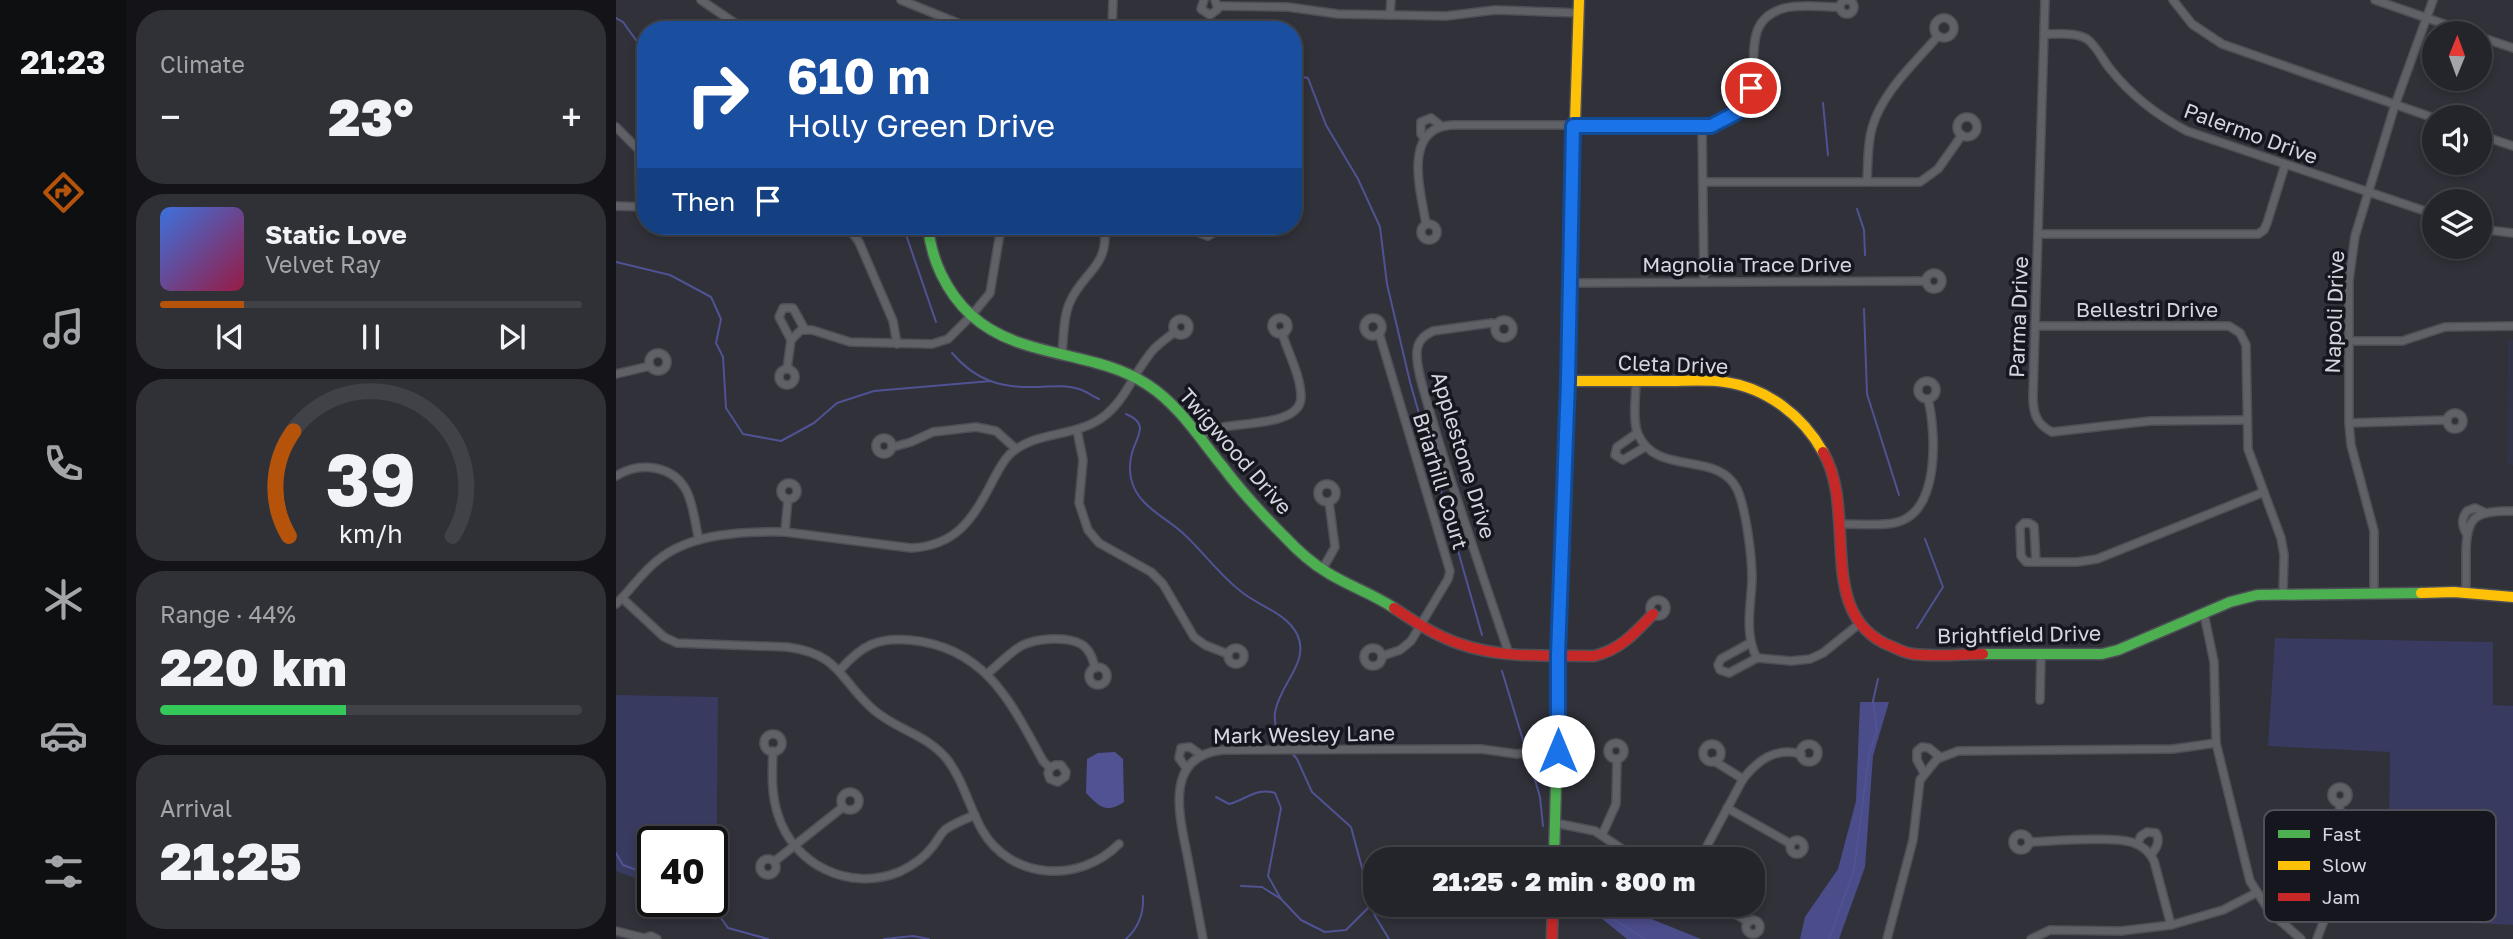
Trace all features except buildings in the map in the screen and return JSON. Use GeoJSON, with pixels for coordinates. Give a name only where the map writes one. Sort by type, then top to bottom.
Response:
{"type":"FeatureCollection","features":[{"type":"Feature","properties":{"kind":"street"},"geometry":{"type":"LineString","coordinates":[[701,0],[732,21]]}},
{"type":"Feature","properties":{"kind":"street"},"geometry":{"type":"LineString","coordinates":[[901,0],[953,21]]}},
{"type":"Feature","properties":{"kind":"street"},"geometry":{"type":"LineString","coordinates":[[1112,21],[1113,0]]}},
{"type":"Feature","properties":{"kind":"street"},"geometry":{"type":"LineString","coordinates":[[1204,0],[1201,9],[1207,15],[1215,13],[1217,3],[1288,7],[1327,13],[1390,15],[1446,16],[1495,10],[1578,13]]}},
{"type":"Feature","properties":{"kind":"street"},"geometry":{"type":"LineString","coordinates":[[1390,15],[1391,0]]}},
{"type":"Feature","properties":{"kind":"street"},"geometry":{"type":"LineString","coordinates":[[1554,847],[1573,126],[1579,0]]}},
{"type":"Feature","properties":{"kind":"street","name":"Parma Drive"},"geometry":{"type":"LineString","coordinates":[[2045,0],[2033,409],[2040,425],[2052,432],[2150,421],[2246,420]]}},
{"type":"Feature","properties":{"kind":"street"},"geometry":{"type":"LineString","coordinates":[[2173,0],[2192,24],[2222,44],[2422,114]]}},
{"type":"Feature","properties":{"kind":"street"},"geometry":{"type":"LineString","coordinates":[[2375,0],[2435,21]]}},
{"type":"Feature","properties":{"kind":"street","name":"Napoli Drive"},"geometry":{"type":"LineString","coordinates":[[2374,593],[2374,531],[2352,451],[2349,422],[2350,263],[2367,191],[2433,0]]}},
{"type":"Feature","properties":{"kind":"street"},"geometry":{"type":"LineString","coordinates":[[1426,224],[1417,164],[1425,139],[1434,129],[1711,126],[1736,113],[1746,102],[1752,81],[1754,40],[1760,25],[1767,17],[1801,3],[1839,7]]}},
{"type":"Feature","properties":{"kind":"street","name":"Palermo Drive"},"geometry":{"type":"LineString","coordinates":[[2045,34],[2074,35],[2088,40],[2119,80],[2148,106],[2187,131],[2422,210]]}},
{"type":"Feature","properties":{"kind":"street"},"geometry":{"type":"LineString","coordinates":[[1867,182],[1869,142],[1877,113],[1888,95],[1938,36]]}},
{"type":"Feature","properties":{"kind":"street"},"geometry":{"type":"LineString","coordinates":[[2492,41],[2513,48]]}},
{"type":"Feature","properties":{"kind":"street"},"geometry":{"type":"LineString","coordinates":[[1425,139],[1421,134],[1421,122],[1431,118],[1441,127]]}},
{"type":"Feature","properties":{"kind":"street"},"geometry":{"type":"LineString","coordinates":[[616,127],[637,148]]}},
{"type":"Feature","properties":{"kind":"street"},"geometry":{"type":"LineString","coordinates":[[1702,127],[1703,282]]}},
{"type":"Feature","properties":{"kind":"street"},"geometry":{"type":"LineString","coordinates":[[1704,183],[1913,183],[1938,169],[1962,135]]}},
{"type":"Feature","properties":{"kind":"street"},"geometry":{"type":"LineString","coordinates":[[2492,139],[2513,146]]}},
{"type":"Feature","properties":{"kind":"street"},"geometry":{"type":"LineString","coordinates":[[2039,234],[2258,234],[2264,230],[2267,223],[2285,165]]}},
{"type":"Feature","properties":{"kind":"street"},"geometry":{"type":"LineString","coordinates":[[616,206],[637,207]]}},
{"type":"Feature","properties":{"kind":"street"},"geometry":{"type":"LineString","coordinates":[[2492,230],[2513,233]]}},
{"type":"Feature","properties":{"kind":"street"},"geometry":{"type":"LineString","coordinates":[[854,235],[893,321],[897,344]]}},
{"type":"Feature","properties":{"kind":"street","name":"Twigwood Drive"},"geometry":{"type":"LineString","coordinates":[[931,235],[935,261],[950,290],[971,316],[1004,338],[1028,346],[1108,363],[1136,377],[1163,397],[1255,505],[1322,570],[1376,597],[1421,626],[1463,645],[1509,654],[1594,656],[1611,652],[1628,641],[1653,614]]}},
{"type":"Feature","properties":{"kind":"street"},"geometry":{"type":"LineString","coordinates":[[787,369],[790,340],[793,335],[805,330],[850,342],[897,344],[940,343],[955,334],[990,292],[1000,235]]}},
{"type":"Feature","properties":{"kind":"street"},"geometry":{"type":"LineString","coordinates":[[1062,352],[1068,306],[1101,260],[1105,235]]}},
{"type":"Feature","properties":{"kind":"street","name":"Magnolia Trace Drive"},"geometry":{"type":"LineString","coordinates":[[1570,283],[1926,281]]}},
{"type":"Feature","properties":{"kind":"street"},"geometry":{"type":"LineString","coordinates":[[790,340],[779,317],[783,309],[793,308],[805,330]]}},
{"type":"Feature","properties":{"kind":"street","name":"Applestone Drive"},"geometry":{"type":"LineString","coordinates":[[1496,324],[1433,331],[1420,341],[1417,352],[1429,408],[1451,482],[1509,654]]}},
{"type":"Feature","properties":{"kind":"street","name":"Bellestri Drive"},"geometry":{"type":"LineString","coordinates":[[2036,326],[2229,326],[2243,336],[2246,345],[2249,457],[2281,538],[2284,555],[2283,594]]}},
{"type":"Feature","properties":{"kind":"street"},"geometry":{"type":"LineString","coordinates":[[2350,341],[2402,341],[2445,327],[2513,326]]}},
{"type":"Feature","properties":{"kind":"street"},"geometry":{"type":"LineString","coordinates":[[1119,844],[1109,853],[1079,869],[1043,872],[1024,866],[1000,852],[987,837],[954,769],[940,752],[920,735],[874,710],[840,670],[823,658],[797,648],[677,643],[664,637],[619,601],[655,562],[673,550],[699,540],[746,533],[785,532],[901,547],[919,548],[937,543],[954,534],[972,518],[1004,461],[1016,449],[1035,439],[1077,429],[1100,420],[1112,410],[1154,348],[1175,332]]}},
{"type":"Feature","properties":{"kind":"street"},"geometry":{"type":"LineString","coordinates":[[1200,439],[1217,428],[1280,419],[1298,408],[1300,388],[1282,333]]}},
{"type":"Feature","properties":{"kind":"street","name":"Briarhill Court"},"geometry":{"type":"LineString","coordinates":[[1380,333],[1423,487],[1449,563],[1448,579],[1407,646],[1382,656]]}},
{"type":"Feature","properties":{"kind":"street"},"geometry":{"type":"LineString","coordinates":[[616,373],[650,366]]}},
{"type":"Feature","properties":{"kind":"street","name":"Cleta Drive"},"geometry":{"type":"LineString","coordinates":[[1568,381],[1731,383],[1754,390],[1783,405],[1810,431],[1829,462],[1839,498],[1842,581],[1850,609],[1859,624]]}},
{"type":"Feature","properties":{"kind":"street"},"geometry":{"type":"LineString","coordinates":[[1636,381],[1637,433],[1646,447],[1668,460],[1724,473],[1737,489],[1751,557],[1749,642],[1757,658]]}},
{"type":"Feature","properties":{"kind":"street"},"geometry":{"type":"LineString","coordinates":[[1840,524],[1894,523],[1905,519],[1921,504],[1929,482],[1934,434],[1928,398]]}},
{"type":"Feature","properties":{"kind":"street"},"geometry":{"type":"LineString","coordinates":[[2349,422],[2447,420]]}},
{"type":"Feature","properties":{"kind":"street"},"geometry":{"type":"LineString","coordinates":[[892,447],[933,432],[976,427],[996,431],[1016,449]]}},
{"type":"Feature","properties":{"kind":"street"},"geometry":{"type":"LineString","coordinates":[[1077,429],[1083,460],[1079,503],[1087,530],[1106,548],[1152,572],[1163,584],[1194,637],[1205,645],[1228,654]]}},
{"type":"Feature","properties":{"kind":"street"},"geometry":{"type":"LineString","coordinates":[[1637,433],[1616,447],[1615,455],[1623,460],[1646,447]]}},
{"type":"Feature","properties":{"kind":"street"},"geometry":{"type":"LineString","coordinates":[[616,476],[625,470],[647,466],[674,476],[689,497],[699,540]]}},
{"type":"Feature","properties":{"kind":"street"},"geometry":{"type":"LineString","coordinates":[[2036,562],[2034,526],[2026,523],[2020,527],[2021,556],[2026,562],[2036,562],[2077,562],[2107,556],[2264,492]]}},
{"type":"Feature","properties":{"kind":"street"},"geometry":{"type":"LineString","coordinates":[[785,532],[788,499]]}},
{"type":"Feature","properties":{"kind":"street"},"geometry":{"type":"LineString","coordinates":[[1322,570],[1335,547],[1329,502]]}},
{"type":"Feature","properties":{"kind":"street"},"geometry":{"type":"LineString","coordinates":[[2466,593],[2466,533],[2473,520],[2486,513],[2513,511]]}},
{"type":"Feature","properties":{"kind":"street","name":"Brightfield Drive"},"geometry":{"type":"LineString","coordinates":[[1859,624],[1888,646],[1911,654],[2102,654],[2118,650],[2244,597],[2374,593],[2466,593],[2513,597]]}},
{"type":"Feature","properties":{"kind":"street"},"geometry":{"type":"LineString","coordinates":[[2204,614],[2214,662],[2216,743],[2250,881],[2264,904]]}},
{"type":"Feature","properties":{"kind":"street"},"geometry":{"type":"LineString","coordinates":[[1749,642],[1721,659],[1718,668],[1729,673],[1757,658],[1791,662],[1810,659],[1823,653],[1859,624]]}},
{"type":"Feature","properties":{"kind":"street"},"geometry":{"type":"LineString","coordinates":[[987,674],[1023,644],[1051,639],[1082,645],[1092,657],[1096,668]]}},
{"type":"Feature","properties":{"kind":"street"},"geometry":{"type":"LineString","coordinates":[[840,670],[856,652],[870,644],[905,640],[931,643],[952,650],[974,662],[987,674],[1015,708],[1043,761],[1050,768]]}},
{"type":"Feature","properties":{"kind":"street"},"geometry":{"type":"LineString","coordinates":[[2040,700],[2041,655]]}},
{"type":"Feature","properties":{"kind":"street"},"geometry":{"type":"LineString","coordinates":[[1887,939],[1909,859],[1918,787],[1924,773],[1940,757],[1958,751],[2173,749],[2216,743]]}},
{"type":"Feature","properties":{"kind":"street"},"geometry":{"type":"LineString","coordinates":[[1187,769],[1179,758],[1181,748],[1191,747],[1200,755]]}},
{"type":"Feature","properties":{"kind":"street"},"geometry":{"type":"LineString","coordinates":[[1924,773],[1917,760],[1917,751],[1926,747],[1940,757]]}},
{"type":"Feature","properties":{"kind":"street","name":"Mark Wesley Lane"},"geometry":{"type":"LineString","coordinates":[[1203,939],[1178,804],[1187,769],[1200,755],[1223,750],[1481,749],[1517,754],[1558,751]]}},
{"type":"Feature","properties":{"kind":"street"},"geometry":{"type":"LineString","coordinates":[[1706,847],[1743,779],[1757,763],[1769,755],[1788,750],[1801,754]]}},
{"type":"Feature","properties":{"kind":"street"},"geometry":{"type":"LineString","coordinates":[[773,751],[772,784],[775,807],[785,833],[807,859],[828,872],[849,877],[875,878],[907,867],[928,851],[945,830],[975,815]]}},
{"type":"Feature","properties":{"kind":"street"},"geometry":{"type":"LineString","coordinates":[[1602,835],[1616,804],[1617,759]]}},
{"type":"Feature","properties":{"kind":"street"},"geometry":{"type":"LineString","coordinates":[[1714,761],[1743,779]]}},
{"type":"Feature","properties":{"kind":"street"},"geometry":{"type":"LineString","coordinates":[[2340,803],[2340,810]]}},
{"type":"Feature","properties":{"kind":"street"},"geometry":{"type":"LineString","coordinates":[[775,862],[843,807]]}},
{"type":"Feature","properties":{"kind":"street"},"geometry":{"type":"LineString","coordinates":[[1727,808],[1791,844]]}},
{"type":"Feature","properties":{"kind":"street"},"geometry":{"type":"LineString","coordinates":[[1555,823],[1588,829],[1619,847]]}},
{"type":"Feature","properties":{"kind":"street"},"geometry":{"type":"LineString","coordinates":[[2137,844],[2147,832],[2156,833],[2158,845],[2151,855]]}},
{"type":"Feature","properties":{"kind":"street"},"geometry":{"type":"LineString","coordinates":[[2030,842],[2116,840],[2137,844],[2151,855],[2171,925]]}},
{"type":"Feature","properties":{"kind":"street"},"geometry":{"type":"LineString","coordinates":[[2031,939],[2050,930],[2121,931],[2171,925],[2223,911],[2256,893]]}},
{"type":"Feature","properties":{"kind":"street"},"geometry":{"type":"LineString","coordinates":[[1552,939],[1553,917]]}},
{"type":"Feature","properties":{"kind":"street"},"geometry":{"type":"LineString","coordinates":[[1740,917],[1749,922]]}},
{"type":"Feature","properties":{"kind":"street"},"geometry":{"type":"LineString","coordinates":[[2281,922],[2301,939]]}},
{"type":"Feature","properties":{"kind":"street"},"geometry":{"type":"LineString","coordinates":[[2317,939],[2323,922]]}},
{"type":"Feature","properties":{"kind":"street"},"geometry":{"type":"LineString","coordinates":[[616,931],[643,939],[651,936],[657,939]]}},
{"type":"Feature","properties":{"kind":"shaded area"},"geometry":{"type":"Polygon","coordinates":[[[2508,340],[2513,340],[2513,465],[2507,465],[2508,340]]]}},
{"type":"Feature","properties":{"kind":"shaded area"},"geometry":{"type":"Polygon","coordinates":[[[2275,638],[2493,642],[2493,705],[2513,706],[2513,925],[2450,922],[2496,922],[2496,810],[2389,810],[2390,752],[2268,746],[2275,638]]]}},
{"type":"Feature","properties":{"kind":"shaded area"},"geometry":{"type":"Polygon","coordinates":[[[616,695],[718,697],[717,826],[637,826],[637,879],[616,871],[616,695]]]}},
{"type":"Feature","properties":{"kind":"shaded area"},"geometry":{"type":"Polygon","coordinates":[[[1860,702],[1889,702],[1873,756],[1865,867],[1839,939],[1800,939],[1805,917],[1838,869],[1856,801],[1860,702]]]}},
{"type":"Feature","properties":{"kind":"shaded area"},"geometry":{"type":"Polygon","coordinates":[[[1115,752],[1123,759],[1124,802],[1108,808],[1099,805],[1086,793],[1087,759],[1098,753],[1115,752]]]}},
{"type":"Feature","properties":{"kind":"shaded area"},"geometry":{"type":"Polygon","coordinates":[[[1600,917],[1647,917],[1701,939],[1627,939],[1600,917]]]}},
{"type":"Feature","properties":{"kind":"waterway"},"geometry":{"type":"LineString","coordinates":[[616,18],[623,22],[637,41]]}},
{"type":"Feature","properties":{"kind":"waterway"},"geometry":{"type":"LineString","coordinates":[[1302,77],[1308,78],[1326,125],[1358,179],[1380,227],[1387,284],[1410,382],[1482,635]]}},
{"type":"Feature","properties":{"kind":"waterway"},"geometry":{"type":"LineString","coordinates":[[1823,103],[1828,155]]}},
{"type":"Feature","properties":{"kind":"waterway"},"geometry":{"type":"LineString","coordinates":[[1857,209],[1864,230],[1865,255]]}},
{"type":"Feature","properties":{"kind":"waterway"},"geometry":{"type":"LineString","coordinates":[[906,235],[936,322]]}},
{"type":"Feature","properties":{"kind":"waterway"},"geometry":{"type":"LineString","coordinates":[[616,262],[670,275],[711,297],[721,319],[716,343],[723,357],[726,408],[743,434],[781,441],[814,423],[837,403],[874,391],[991,381]]}},
{"type":"Feature","properties":{"kind":"waterway"},"geometry":{"type":"LineString","coordinates":[[1864,309],[1867,394],[1899,495]]}},
{"type":"Feature","properties":{"kind":"waterway"},"geometry":{"type":"LineString","coordinates":[[952,353],[979,376],[999,384],[1068,387],[1082,390],[1099,399]]}},
{"type":"Feature","properties":{"kind":"waterway"},"geometry":{"type":"LineString","coordinates":[[1126,414],[1140,426],[1130,466],[1133,486],[1140,497],[1186,536],[1235,587],[1280,615],[1297,634],[1300,648],[1298,662],[1278,701],[1275,715],[1277,731],[1287,748]]}},
{"type":"Feature","properties":{"kind":"waterway"},"geometry":{"type":"LineString","coordinates":[[1917,628],[1943,587],[1925,539]]}},
{"type":"Feature","properties":{"kind":"waterway"},"geometry":{"type":"LineString","coordinates":[[1502,671],[1526,750]]}},
{"type":"Feature","properties":{"kind":"waterway"},"geometry":{"type":"LineString","coordinates":[[1829,939],[1854,870],[1869,755],[1877,730],[1873,701],[1878,679]]}},
{"type":"Feature","properties":{"kind":"waterway"},"geometry":{"type":"LineString","coordinates":[[1291,752],[1312,792],[1351,827],[1375,916],[1389,939]]}},
{"type":"Feature","properties":{"kind":"waterway"},"geometry":{"type":"LineString","coordinates":[[1528,756],[1540,797],[1543,826]]}},
{"type":"Feature","properties":{"kind":"waterway"},"geometry":{"type":"LineString","coordinates":[[1216,797],[1229,804],[1257,793],[1275,793],[1281,808],[1268,876],[1281,899]]}},
{"type":"Feature","properties":{"kind":"waterway"},"geometry":{"type":"LineString","coordinates":[[616,853],[623,865],[637,870]]}},
{"type":"Feature","properties":{"kind":"waterway"},"geometry":{"type":"LineString","coordinates":[[1241,886],[1262,887],[1281,899],[1301,920],[1325,932],[1346,930],[1363,913]]}},
{"type":"Feature","properties":{"kind":"waterway"},"geometry":{"type":"LineString","coordinates":[[1126,939],[1139,920],[1143,896]]}},
{"type":"Feature","properties":{"kind":"waterway"},"geometry":{"type":"LineString","coordinates":[[720,917],[728,928],[768,939]]}},
{"type":"Feature","properties":{"kind":"waterway"},"geometry":{"type":"LineString","coordinates":[[1608,917],[1645,939]]}},
{"type":"Feature","properties":{"kind":"waterway"},"geometry":{"type":"LineString","coordinates":[[884,939],[913,936],[929,939]]}},
{"type":"Feature","properties":{"kind":"traffic: fast"},"geometry":{"type":"LineString","coordinates":[[930,235],[932,251],[941,274],[954,296],[971,315],[1012,340],[1104,365],[1148,385],[1170,402],[1244,494],[1298,551],[1328,573],[1394,608]]}},
{"type":"Feature","properties":{"kind":"traffic: fast"},"geometry":{"type":"LineString","coordinates":[[1554,847],[1568,337]]}},
{"type":"Feature","properties":{"kind":"traffic: fast"},"geometry":{"type":"LineString","coordinates":[[1983,654],[2102,654],[2118,650],[2230,602],[2257,595],[2421,593]]}},
{"type":"Feature","properties":{"kind":"traffic: slow"},"geometry":{"type":"LineString","coordinates":[[1568,337],[1579,0]]}},
{"type":"Feature","properties":{"kind":"traffic: slow"},"geometry":{"type":"LineString","coordinates":[[1568,381],[1703,380],[1740,385],[1755,390],[1782,406],[1805,427],[1823,452]]}},
{"type":"Feature","properties":{"kind":"traffic: slow"},"geometry":{"type":"LineString","coordinates":[[2421,593],[2454,592],[2513,597]]}},
{"type":"Feature","properties":{"kind":"traffic: jam"},"geometry":{"type":"LineString","coordinates":[[1823,452],[1833,477],[1838,504],[1845,588],[1853,612],[1868,633],[1910,654],[1983,654]]}},
{"type":"Feature","properties":{"kind":"traffic: jam"},"geometry":{"type":"LineString","coordinates":[[1394,608],[1434,633],[1460,644],[1493,652],[1543,656],[1594,656],[1612,650],[1653,614]]}},
{"type":"Feature","properties":{"kind":"traffic: jam"},"geometry":{"type":"LineString","coordinates":[[1552,939],[1553,917]]}},
{"type":"Feature","properties":{"kind":"route"},"geometry":{"type":"LineString","coordinates":[[1558,751],[1558,655],[1568,381],[1573,126],[1717,125],[1742,108],[1751,88]]}}]}
